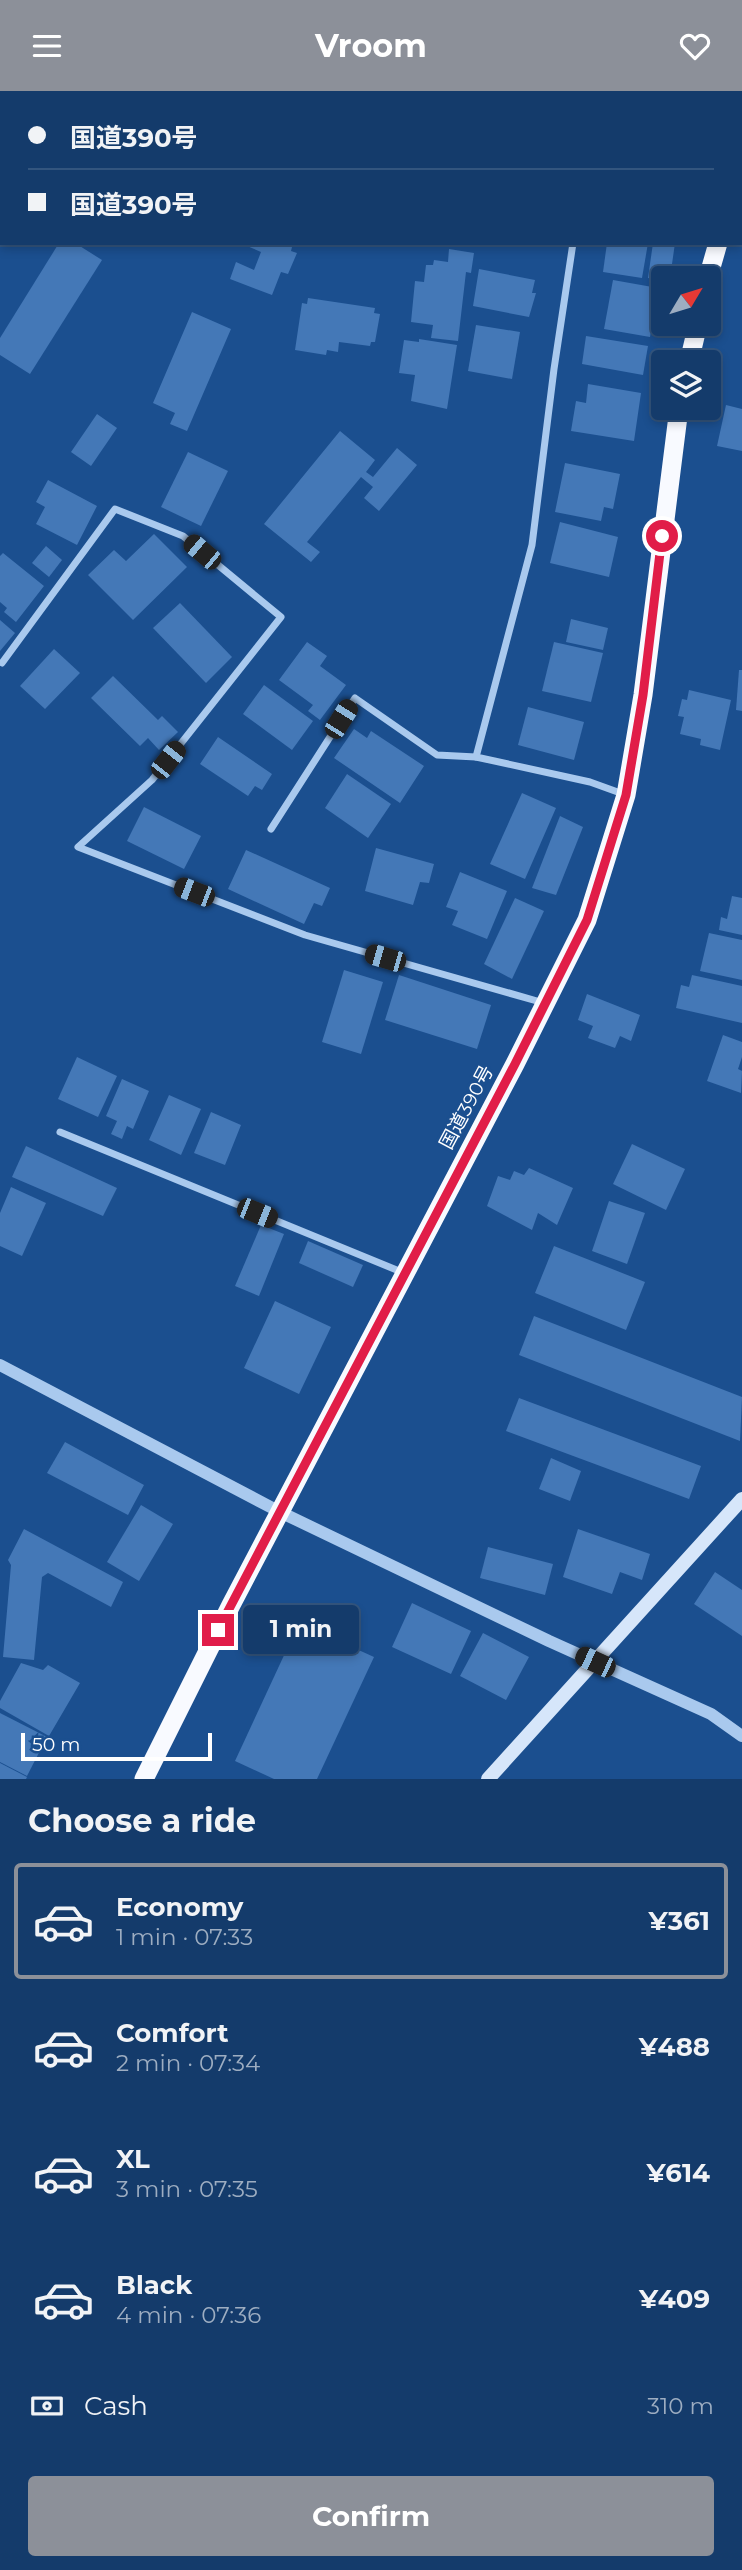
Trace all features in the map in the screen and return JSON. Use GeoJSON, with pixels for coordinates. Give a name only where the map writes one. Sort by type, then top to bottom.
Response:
{"type":"FeatureCollection","features":[{"type":"Feature","properties":{"kind":"highway"},"geometry":{"type":"LineString","coordinates":[[711,266],[717,245]]}},
{"type":"Feature","properties":{"kind":"highway","name":"国道390号"},"geometry":{"type":"LineString","coordinates":[[144,1779],[587,920],[626,795],[643,695],[677,420]]}},
{"type":"Feature","properties":{"kind":"main road"},"geometry":{"type":"LineString","coordinates":[[488,1779],[742,1499]]}},
{"type":"Feature","properties":{"kind":"street"},"geometry":{"type":"LineString","coordinates":[[477,757],[532,545],[573,245]]}},
{"type":"Feature","properties":{"kind":"street"},"geometry":{"type":"LineString","coordinates":[[2,663],[115,509],[183,535],[281,617],[152,780],[78,846],[305,935],[544,1003]]}},
{"type":"Feature","properties":{"kind":"street"},"geometry":{"type":"LineString","coordinates":[[271,829],[355,698],[437,755],[477,757],[590,782],[626,795]]}},
{"type":"Feature","properties":{"kind":"street"},"geometry":{"type":"LineString","coordinates":[[60,1132],[405,1273]]}},
{"type":"Feature","properties":{"kind":"street"},"geometry":{"type":"LineString","coordinates":[[0,1365],[280,1512],[595,1662],[712,1714],[742,1736]]}},
{"type":"Feature","properties":{"kind":"building"},"geometry":{"type":"Polygon","coordinates":[[[58,245],[78,245],[102,260],[30,374],[0,355],[0,338],[58,245]]]}},
{"type":"Feature","properties":{"kind":"building"},"geometry":{"type":"Polygon","coordinates":[[[245,245],[292,245],[291,251],[297,253],[288,274],[281,272],[272,295],[230,279],[236,262],[254,270],[261,252],[245,245]]]}},
{"type":"Feature","properties":{"kind":"building"},"geometry":{"type":"Polygon","coordinates":[[[607,245],[648,245],[642,278],[603,272],[607,245]]]}},
{"type":"Feature","properties":{"kind":"building"},"geometry":{"type":"Polygon","coordinates":[[[653,245],[675,245],[672,266],[651,266],[651,278],[648,278],[653,245]]]}},
{"type":"Feature","properties":{"kind":"building"},"geometry":{"type":"Polygon","coordinates":[[[449,249],[474,253],[471,273],[466,272],[458,341],[431,338],[433,325],[411,322],[415,281],[424,282],[426,265],[433,265],[434,260],[448,262],[449,249]]]}},
{"type":"Feature","properties":{"kind":"building"},"geometry":{"type":"Polygon","coordinates":[[[479,269],[535,280],[532,293],[536,293],[529,317],[473,306],[479,269]]]}},
{"type":"Feature","properties":{"kind":"building"},"geometry":{"type":"Polygon","coordinates":[[[613,280],[651,287],[650,337],[604,329],[613,280]]]}},
{"type":"Feature","properties":{"kind":"building"},"geometry":{"type":"Polygon","coordinates":[[[308,298],[375,308],[374,313],[380,314],[375,342],[371,342],[370,346],[339,342],[338,352],[327,350],[326,355],[295,350],[302,303],[307,304],[308,298]]]}},
{"type":"Feature","properties":{"kind":"building"},"geometry":{"type":"Polygon","coordinates":[[[192,312],[231,329],[187,431],[170,424],[175,413],[153,403],[192,312]]]}},
{"type":"Feature","properties":{"kind":"building"},"geometry":{"type":"Polygon","coordinates":[[[476,325],[520,332],[512,379],[468,371],[476,325]]]}},
{"type":"Feature","properties":{"kind":"building"},"geometry":{"type":"Polygon","coordinates":[[[586,336],[648,346],[643,375],[582,364],[586,336]]]}},
{"type":"Feature","properties":{"kind":"building"},"geometry":{"type":"Polygon","coordinates":[[[419,339],[457,345],[447,409],[411,401],[415,375],[399,373],[404,340],[419,342],[419,339]]]}},
{"type":"Feature","properties":{"kind":"building"},"geometry":{"type":"Polygon","coordinates":[[[588,384],[641,393],[634,441],[571,431],[576,401],[586,403],[588,384]]]}},
{"type":"Feature","properties":{"kind":"building"},"geometry":{"type":"Polygon","coordinates":[[[726,405],[742,409],[742,451],[717,446],[726,405]]]}},
{"type":"Feature","properties":{"kind":"building"},"geometry":{"type":"Polygon","coordinates":[[[97,414],[117,428],[91,466],[71,452],[97,414]]]}},
{"type":"Feature","properties":{"kind":"building"},"geometry":{"type":"Polygon","coordinates":[[[340,431],[375,460],[366,472],[373,477],[397,448],[417,465],[379,511],[364,498],[373,487],[361,477],[307,542],[320,552],[311,562],[264,524],[340,431]]]}},
{"type":"Feature","properties":{"kind":"building"},"geometry":{"type":"Polygon","coordinates":[[[188,452],[228,471],[201,526],[161,507],[188,452]]]}},
{"type":"Feature","properties":{"kind":"building"},"geometry":{"type":"Polygon","coordinates":[[[565,463],[620,474],[613,509],[604,507],[601,521],[555,512],[565,463]]]}},
{"type":"Feature","properties":{"kind":"building"},"geometry":{"type":"Polygon","coordinates":[[[48,480],[97,506],[77,545],[36,524],[45,507],[36,502],[48,480]]]}},
{"type":"Feature","properties":{"kind":"building"},"geometry":{"type":"Polygon","coordinates":[[[560,522],[618,537],[609,577],[550,563],[560,522]]]}},
{"type":"Feature","properties":{"kind":"building"},"geometry":{"type":"Polygon","coordinates":[[[154,534],[187,567],[133,620],[88,575],[114,550],[126,561],[154,534]]]}},
{"type":"Feature","properties":{"kind":"building"},"geometry":{"type":"Polygon","coordinates":[[[46,546],[62,560],[49,577],[32,563],[46,546]]]}},
{"type":"Feature","properties":{"kind":"building"},"geometry":{"type":"Polygon","coordinates":[[[3,553],[44,586],[16,622],[4,612],[7,608],[0,602],[0,556],[3,553]]]}},
{"type":"Feature","properties":{"kind":"building"},"geometry":{"type":"Polygon","coordinates":[[[180,603],[232,657],[206,683],[153,628],[180,603]]]}},
{"type":"Feature","properties":{"kind":"building"},"geometry":{"type":"Polygon","coordinates":[[[571,619],[608,628],[603,650],[566,642],[571,619]]]}},
{"type":"Feature","properties":{"kind":"building"},"geometry":{"type":"Polygon","coordinates":[[[0,620],[15,633],[0,651],[0,620]]]}},
{"type":"Feature","properties":{"kind":"building"},"geometry":{"type":"Polygon","coordinates":[[[307,642],[327,656],[320,666],[346,685],[320,720],[308,711],[313,705],[279,680],[307,642]]]}},
{"type":"Feature","properties":{"kind":"building"},"geometry":{"type":"Polygon","coordinates":[[[554,642],[603,653],[591,702],[542,691],[554,642]]]}},
{"type":"Feature","properties":{"kind":"building"},"geometry":{"type":"Polygon","coordinates":[[[54,649],[80,673],[45,709],[20,686],[54,649]]]}},
{"type":"Feature","properties":{"kind":"building"},"geometry":{"type":"Polygon","coordinates":[[[739,670],[742,670],[742,711],[736,710],[739,670]]]}},
{"type":"Feature","properties":{"kind":"building"},"geometry":{"type":"Polygon","coordinates":[[[113,676],[158,720],[162,716],[178,732],[159,750],[148,738],[140,746],[91,698],[113,676]]]}},
{"type":"Feature","properties":{"kind":"building"},"geometry":{"type":"Polygon","coordinates":[[[264,685],[313,721],[292,750],[243,714],[264,685]]]}},
{"type":"Feature","properties":{"kind":"building"},"geometry":{"type":"Polygon","coordinates":[[[689,690],[731,700],[720,750],[700,745],[701,739],[680,734],[684,717],[678,716],[682,699],[687,700],[689,690]]]}},
{"type":"Feature","properties":{"kind":"building"},"geometry":{"type":"Polygon","coordinates":[[[528,707],[584,722],[574,760],[518,745],[528,707]]]}},
{"type":"Feature","properties":{"kind":"building"},"geometry":{"type":"Polygon","coordinates":[[[354,729],[367,738],[371,731],[424,766],[400,803],[334,758],[354,729]]]}},
{"type":"Feature","properties":{"kind":"building"},"geometry":{"type":"Polygon","coordinates":[[[218,737],[272,774],[262,790],[255,786],[248,796],[200,764],[218,737]]]}},
{"type":"Feature","properties":{"kind":"building"},"geometry":{"type":"Polygon","coordinates":[[[347,774],[391,804],[368,838],[325,808],[347,774]]]}},
{"type":"Feature","properties":{"kind":"building"},"geometry":{"type":"Polygon","coordinates":[[[522,793],[556,808],[525,879],[490,864],[522,793]]]}},
{"type":"Feature","properties":{"kind":"building"},"geometry":{"type":"Polygon","coordinates":[[[144,807],[201,836],[184,869],[127,841],[144,807]]]}},
{"type":"Feature","properties":{"kind":"building"},"geometry":{"type":"Polygon","coordinates":[[[560,816],[583,827],[556,895],[532,888],[560,816]]]}},
{"type":"Feature","properties":{"kind":"building"},"geometry":{"type":"Polygon","coordinates":[[[376,848],[434,864],[429,883],[420,882],[413,905],[365,891],[376,848]]]}},
{"type":"Feature","properties":{"kind":"building"},"geometry":{"type":"Polygon","coordinates":[[[246,850],[330,888],[322,906],[314,903],[304,924],[228,889],[246,850]]]}},
{"type":"Feature","properties":{"kind":"building"},"geometry":{"type":"Polygon","coordinates":[[[460,872],[507,891],[487,939],[452,925],[458,911],[446,907],[460,872]]]}},
{"type":"Feature","properties":{"kind":"building"},"geometry":{"type":"Polygon","coordinates":[[[732,896],[742,898],[742,935],[719,930],[721,917],[727,919],[732,896]]]}},
{"type":"Feature","properties":{"kind":"building"},"geometry":{"type":"Polygon","coordinates":[[[515,898],[544,911],[512,979],[484,964],[515,898]]]}},
{"type":"Feature","properties":{"kind":"building"},"geometry":{"type":"Polygon","coordinates":[[[709,933],[742,940],[742,980],[700,971],[709,933]]]}},
{"type":"Feature","properties":{"kind":"building"},"geometry":{"type":"Polygon","coordinates":[[[344,970],[383,982],[361,1054],[322,1042],[344,970]]]}},
{"type":"Feature","properties":{"kind":"building"},"geometry":{"type":"Polygon","coordinates":[[[399,975],[491,1005],[477,1049],[385,1020],[399,975]]]}},
{"type":"Feature","properties":{"kind":"building"},"geometry":{"type":"Polygon","coordinates":[[[692,975],[742,986],[742,1023],[676,1008],[681,985],[689,987],[692,975]]]}},
{"type":"Feature","properties":{"kind":"building"},"geometry":{"type":"Polygon","coordinates":[[[587,994],[640,1015],[631,1041],[620,1036],[615,1048],[588,1038],[593,1026],[578,1020],[587,994]]]}},
{"type":"Feature","properties":{"kind":"building"},"geometry":{"type":"Polygon","coordinates":[[[723,1035],[742,1042],[742,1057],[738,1069],[742,1071],[741,1093],[707,1081],[723,1035]]]}},
{"type":"Feature","properties":{"kind":"building"},"geometry":{"type":"Polygon","coordinates":[[[77,1057],[117,1076],[98,1117],[58,1099],[77,1057]]]}},
{"type":"Feature","properties":{"kind":"building"},"geometry":{"type":"Polygon","coordinates":[[[122,1079],[149,1091],[133,1129],[127,1126],[122,1139],[111,1134],[117,1121],[106,1116],[122,1079]]]}},
{"type":"Feature","properties":{"kind":"building"},"geometry":{"type":"Polygon","coordinates":[[[169,1095],[201,1109],[181,1155],[149,1140],[169,1095]]]}},
{"type":"Feature","properties":{"kind":"building"},"geometry":{"type":"Polygon","coordinates":[[[211,1112],[241,1125],[225,1165],[194,1153],[211,1112]]]}},
{"type":"Feature","properties":{"kind":"building"},"geometry":{"type":"Polygon","coordinates":[[[632,1144],[685,1169],[666,1210],[613,1184],[632,1144]]]}},
{"type":"Feature","properties":{"kind":"building"},"geometry":{"type":"Polygon","coordinates":[[[26,1146],[117,1188],[103,1216],[12,1177],[26,1146]]]}},
{"type":"Feature","properties":{"kind":"building"},"geometry":{"type":"Polygon","coordinates":[[[529,1168],[573,1188],[557,1225],[538,1213],[532,1230],[487,1206],[498,1176],[510,1180],[514,1171],[524,1175],[529,1168]]]}},
{"type":"Feature","properties":{"kind":"building"},"geometry":{"type":"Polygon","coordinates":[[[11,1187],[46,1203],[22,1256],[0,1246],[0,1213],[11,1187]]]}},
{"type":"Feature","properties":{"kind":"building"},"geometry":{"type":"Polygon","coordinates":[[[609,1201],[645,1213],[627,1264],[592,1251],[609,1201]]]}},
{"type":"Feature","properties":{"kind":"building"},"geometry":{"type":"Polygon","coordinates":[[[261,1225],[284,1234],[259,1296],[235,1286],[261,1225]]]}},
{"type":"Feature","properties":{"kind":"building"},"geometry":{"type":"Polygon","coordinates":[[[308,1241],[363,1265],[353,1287],[299,1263],[308,1241]]]}},
{"type":"Feature","properties":{"kind":"building"},"geometry":{"type":"Polygon","coordinates":[[[554,1246],[645,1282],[626,1330],[535,1293],[554,1246]]]}},
{"type":"Feature","properties":{"kind":"building"},"geometry":{"type":"Polygon","coordinates":[[[275,1301],[331,1327],[299,1394],[244,1368],[275,1301]]]}},
{"type":"Feature","properties":{"kind":"building"},"geometry":{"type":"Polygon","coordinates":[[[534,1316],[742,1397],[740,1441],[519,1355],[534,1316]]]}},
{"type":"Feature","properties":{"kind":"building"},"geometry":{"type":"Polygon","coordinates":[[[519,1398],[701,1466],[689,1499],[506,1431],[519,1398]]]}},
{"type":"Feature","properties":{"kind":"building"},"geometry":{"type":"Polygon","coordinates":[[[65,1442],[144,1485],[128,1515],[47,1473],[65,1442]]]}},
{"type":"Feature","properties":{"kind":"building"},"geometry":{"type":"Polygon","coordinates":[[[551,1458],[581,1471],[570,1501],[539,1489],[551,1458]]]}},
{"type":"Feature","properties":{"kind":"building"},"geometry":{"type":"Polygon","coordinates":[[[141,1505],[173,1524],[139,1581],[107,1562],[141,1505]]]}},
{"type":"Feature","properties":{"kind":"building"},"geometry":{"type":"Polygon","coordinates":[[[24,1529],[123,1582],[111,1607],[48,1573],[42,1577],[34,1660],[3,1657],[11,1565],[8,1560],[24,1529]]]}},
{"type":"Feature","properties":{"kind":"building"},"geometry":{"type":"Polygon","coordinates":[[[578,1529],[650,1554],[642,1580],[620,1572],[612,1594],[563,1577],[578,1529]]]}},
{"type":"Feature","properties":{"kind":"building"},"geometry":{"type":"Polygon","coordinates":[[[488,1547],[553,1564],[545,1595],[480,1578],[488,1547]]]}},
{"type":"Feature","properties":{"kind":"building"},"geometry":{"type":"Polygon","coordinates":[[[715,1572],[742,1590],[742,1636],[694,1604],[715,1572]]]}},
{"type":"Feature","properties":{"kind":"building"},"geometry":{"type":"Polygon","coordinates":[[[412,1603],[471,1631],[451,1674],[392,1647],[412,1603]]]}},
{"type":"Feature","properties":{"kind":"building"},"geometry":{"type":"Polygon","coordinates":[[[299,1623],[374,1657],[317,1779],[274,1779],[235,1761],[299,1623]]]}},
{"type":"Feature","properties":{"kind":"building"},"geometry":{"type":"Polygon","coordinates":[[[483,1633],[529,1657],[506,1700],[460,1676],[483,1633]]]}},
{"type":"Feature","properties":{"kind":"building"},"geometry":{"type":"Polygon","coordinates":[[[21,1663],[43,1670],[48,1665],[80,1683],[49,1736],[0,1708],[0,1701],[21,1663]]]}},
{"type":"Feature","properties":{"kind":"building"},"geometry":{"type":"Polygon","coordinates":[[[0,1713],[47,1737],[27,1776],[0,1762],[0,1713]]]}},
{"type":"Feature","properties":{"kind":"building"},"geometry":{"type":"Polygon","coordinates":[[[0,1763],[27,1777],[26,1779],[0,1779],[0,1763]]]}},
{"type":"Feature","properties":{"kind":"route"},"geometry":{"type":"LineString","coordinates":[[218,1630],[515,1064],[587,920],[626,795],[643,695],[662,536]]}}]}
